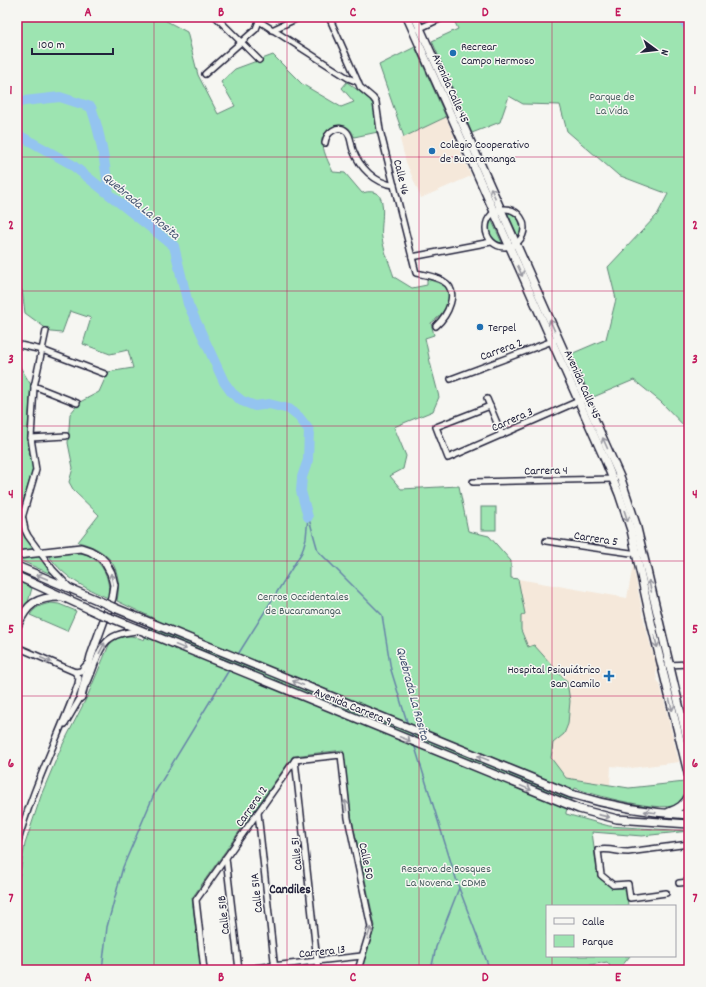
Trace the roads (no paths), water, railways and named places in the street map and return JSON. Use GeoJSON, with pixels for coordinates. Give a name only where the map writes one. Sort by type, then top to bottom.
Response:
{"type":"FeatureCollection","features":[{"type":"Feature","properties":{"kind":"main road","name":"Avenida Calle 45"},"geometry":{"type":"LineString","coordinates":[[407,17],[417,30],[617,479],[628,521],[639,554],[686,753],[689,777]]}},
{"type":"Feature","properties":{"kind":"main road","name":"Avenida Calle 45"},"geometry":{"type":"LineString","coordinates":[[415,17],[417,30]]}},
{"type":"Feature","properties":{"kind":"main road"},"geometry":{"type":"LineString","coordinates":[[17,555],[76,548],[86,549],[100,557],[111,573],[114,585],[112,598],[91,656],[81,697]]}},
{"type":"Feature","properties":{"kind":"main road","name":"Avenida Carrera 9"},"geometry":{"type":"LineString","coordinates":[[17,566],[115,608],[571,794],[618,807],[664,814],[689,815]]}},
{"type":"Feature","properties":{"kind":"main road","name":"Avenida Carrera 9"},"geometry":{"type":"LineString","coordinates":[[17,576],[143,632],[567,805],[591,813],[617,819],[689,824]]}},
{"type":"Feature","properties":{"kind":"main road"},"geometry":{"type":"LineString","coordinates":[[17,626],[26,609],[34,603],[46,598],[63,597]]}},
{"type":"Feature","properties":{"kind":"main road","name":"Avenida Calle 45"},"geometry":{"type":"LineString","coordinates":[[665,666],[689,746]]}},
{"type":"Feature","properties":{"kind":"main road"},"geometry":{"type":"LineString","coordinates":[[664,814],[680,807],[689,795]]}},
{"type":"Feature","properties":{"kind":"street"},"geometry":{"type":"LineString","coordinates":[[216,17],[259,60]]}},
{"type":"Feature","properties":{"kind":"street"},"geometry":{"type":"LineString","coordinates":[[272,30],[300,17]]}},
{"type":"Feature","properties":{"kind":"street","name":"Calle 46"},"geometry":{"type":"LineString","coordinates":[[329,17],[360,87],[374,98],[376,102],[380,130],[416,273],[439,278],[451,289],[452,294],[450,303],[444,316],[436,326]]}},
{"type":"Feature","properties":{"kind":"street"},"geometry":{"type":"LineString","coordinates":[[417,30],[444,17]]}},
{"type":"Feature","properties":{"kind":"street"},"geometry":{"type":"LineString","coordinates":[[205,74],[256,29],[258,19],[272,30],[348,78],[358,82]]}},
{"type":"Feature","properties":{"kind":"street"},"geometry":{"type":"LineString","coordinates":[[325,143],[327,135],[332,130],[346,130],[355,155],[361,164],[377,180],[394,185]]}},
{"type":"Feature","properties":{"kind":"street"},"geometry":{"type":"LineString","coordinates":[[510,209],[515,211],[524,223],[524,233],[519,241],[513,245],[500,247],[491,242],[486,233],[488,219],[497,210],[510,209]]}},
{"type":"Feature","properties":{"kind":"street"},"geometry":{"type":"LineString","coordinates":[[412,258],[491,242]]}},
{"type":"Feature","properties":{"kind":"street"},"geometry":{"type":"LineString","coordinates":[[17,531],[36,470],[31,438],[34,386],[46,331]]}},
{"type":"Feature","properties":{"kind":"street","name":"Carrera 2"},"geometry":{"type":"LineString","coordinates":[[451,379],[555,340]]}},
{"type":"Feature","properties":{"kind":"street"},"geometry":{"type":"LineString","coordinates":[[20,345],[42,350],[105,374]]}},
{"type":"Feature","properties":{"kind":"street"},"geometry":{"type":"LineString","coordinates":[[34,386],[77,403]]}},
{"type":"Feature","properties":{"kind":"street"},"geometry":{"type":"LineString","coordinates":[[487,399],[502,435]]}},
{"type":"Feature","properties":{"kind":"street","name":"Carrera 3"},"geometry":{"type":"LineString","coordinates":[[490,406],[436,427],[448,458],[582,400]]}},
{"type":"Feature","properties":{"kind":"street"},"geometry":{"type":"LineString","coordinates":[[31,438],[66,436]]}},
{"type":"Feature","properties":{"kind":"street","name":"Carrera 4"},"geometry":{"type":"LineString","coordinates":[[472,482],[617,479]]}},
{"type":"Feature","properties":{"kind":"street"},"geometry":{"type":"LineString","coordinates":[[22,518],[26,533],[53,570],[72,590]]}},
{"type":"Feature","properties":{"kind":"street","name":"Carrera 5"},"geometry":{"type":"LineString","coordinates":[[546,541],[639,554]]}},
{"type":"Feature","properties":{"kind":"street"},"geometry":{"type":"LineString","coordinates":[[60,731],[81,697],[102,647],[106,641],[116,634],[143,632]]}},
{"type":"Feature","properties":{"kind":"street"},"geometry":{"type":"LineString","coordinates":[[17,647],[75,672],[81,671],[85,668],[91,656]]}},
{"type":"Feature","properties":{"kind":"street"},"geometry":{"type":"LineString","coordinates":[[665,666],[689,664]]}},
{"type":"Feature","properties":{"kind":"street"},"geometry":{"type":"LineString","coordinates":[[17,845],[22,825],[37,784],[78,684],[79,678],[75,672]]}},
{"type":"Feature","properties":{"kind":"street","name":"Calle 50"},"geometry":{"type":"LineString","coordinates":[[296,760],[341,754],[348,818],[371,927],[358,970]]}},
{"type":"Feature","properties":{"kind":"street","name":"Carrera 12"},"geometry":{"type":"LineString","coordinates":[[204,970],[196,900],[296,760]]}},
{"type":"Feature","properties":{"kind":"street","name":"Calle 51"},"geometry":{"type":"LineString","coordinates":[[296,760],[318,970]]}},
{"type":"Feature","properties":{"kind":"street","name":"Calle 51A"},"geometry":{"type":"LineString","coordinates":[[258,813],[275,968]]}},
{"type":"Feature","properties":{"kind":"street"},"geometry":{"type":"LineString","coordinates":[[666,893],[630,898],[628,884],[613,885],[601,875],[598,850],[611,849],[619,852],[628,852],[689,844]]}},
{"type":"Feature","properties":{"kind":"street","name":"Calle 51B"},"geometry":{"type":"LineString","coordinates":[[226,858],[237,970]]}},
{"type":"Feature","properties":{"kind":"street"},"geometry":{"type":"LineString","coordinates":[[679,883],[689,882]]}},
{"type":"Feature","properties":{"kind":"street","name":"Carrera 13"},"geometry":{"type":"LineString","coordinates":[[237,970],[275,968],[362,956]]}},
{"type":"Feature","properties":{"kind":"waterway"},"geometry":{"type":"LineString","coordinates":[[681,17],[689,28]]}},
{"type":"Feature","properties":{"kind":"waterway"},"geometry":{"type":"LineString","coordinates":[[17,103],[60,97],[91,107],[100,139],[109,194]]}},
{"type":"Feature","properties":{"kind":"waterway","name":"Quebrada La Rosita"},"geometry":{"type":"LineString","coordinates":[[17,134],[71,164],[174,246],[188,304],[224,382],[232,393],[242,401],[255,406],[269,404],[289,409],[299,417],[309,430],[308,460],[302,477],[301,491],[308,517]]}},
{"type":"Feature","properties":{"kind":"waterway"},"geometry":{"type":"LineString","coordinates":[[237,656],[302,552],[306,538],[308,517]]}},
{"type":"Feature","properties":{"kind":"waterway","name":"Quebrada La Rosita"},"geometry":{"type":"LineString","coordinates":[[309,519],[318,551],[382,615],[391,670],[408,725]]}},
{"type":"Feature","properties":{"kind":"waterway"},"geometry":{"type":"LineString","coordinates":[[102,970],[107,927],[123,867],[155,792],[229,670]]}},
{"type":"Feature","properties":{"kind":"waterway","name":"Quebrada La Rosita"},"geometry":{"type":"LineString","coordinates":[[410,731],[413,738]]}},
{"type":"Feature","properties":{"kind":"waterway","name":"Quebrada La Rosita"},"geometry":{"type":"LineString","coordinates":[[414,744],[459,888],[436,947],[431,970]]}},
{"type":"Feature","properties":{"kind":"waterway"},"geometry":{"type":"LineString","coordinates":[[459,888],[490,970]]}},
{"type":"Feature","properties":{"kind":"place","name":"Recrear Campo Hermoso"},"geometry":{"type":"Point","coordinates":[453,53]}},
{"type":"Feature","properties":{"kind":"place","name":"Colegio Cooperativo de Bucaramanga"},"geometry":{"type":"Point","coordinates":[432,151]}},
{"type":"Feature","properties":{"kind":"place","name":"Terpel"},"geometry":{"type":"Point","coordinates":[480,327]}},
{"type":"Feature","properties":{"kind":"place","name":"Hospital Psiquiátrico San Camilo"},"geometry":{"type":"Point","coordinates":[609,676]}},
{"type":"Feature","properties":{"kind":"district","name":"Candiles"},"geometry":{"type":"Point","coordinates":[290,888]}},
{"type":"Feature","properties":{"kind":"park label","name":"Parque de La Vida"},"geometry":{"type":"Point","coordinates":[612,103]}},
{"type":"Feature","properties":{"kind":"park label","name":"Cerros Occidentales de Bucaramanga"},"geometry":{"type":"Point","coordinates":[303,603]}},
{"type":"Feature","properties":{"kind":"park label","name":"Reserva de Bosques La Novena - CDMB"},"geometry":{"type":"Point","coordinates":[446,875]}}]}
